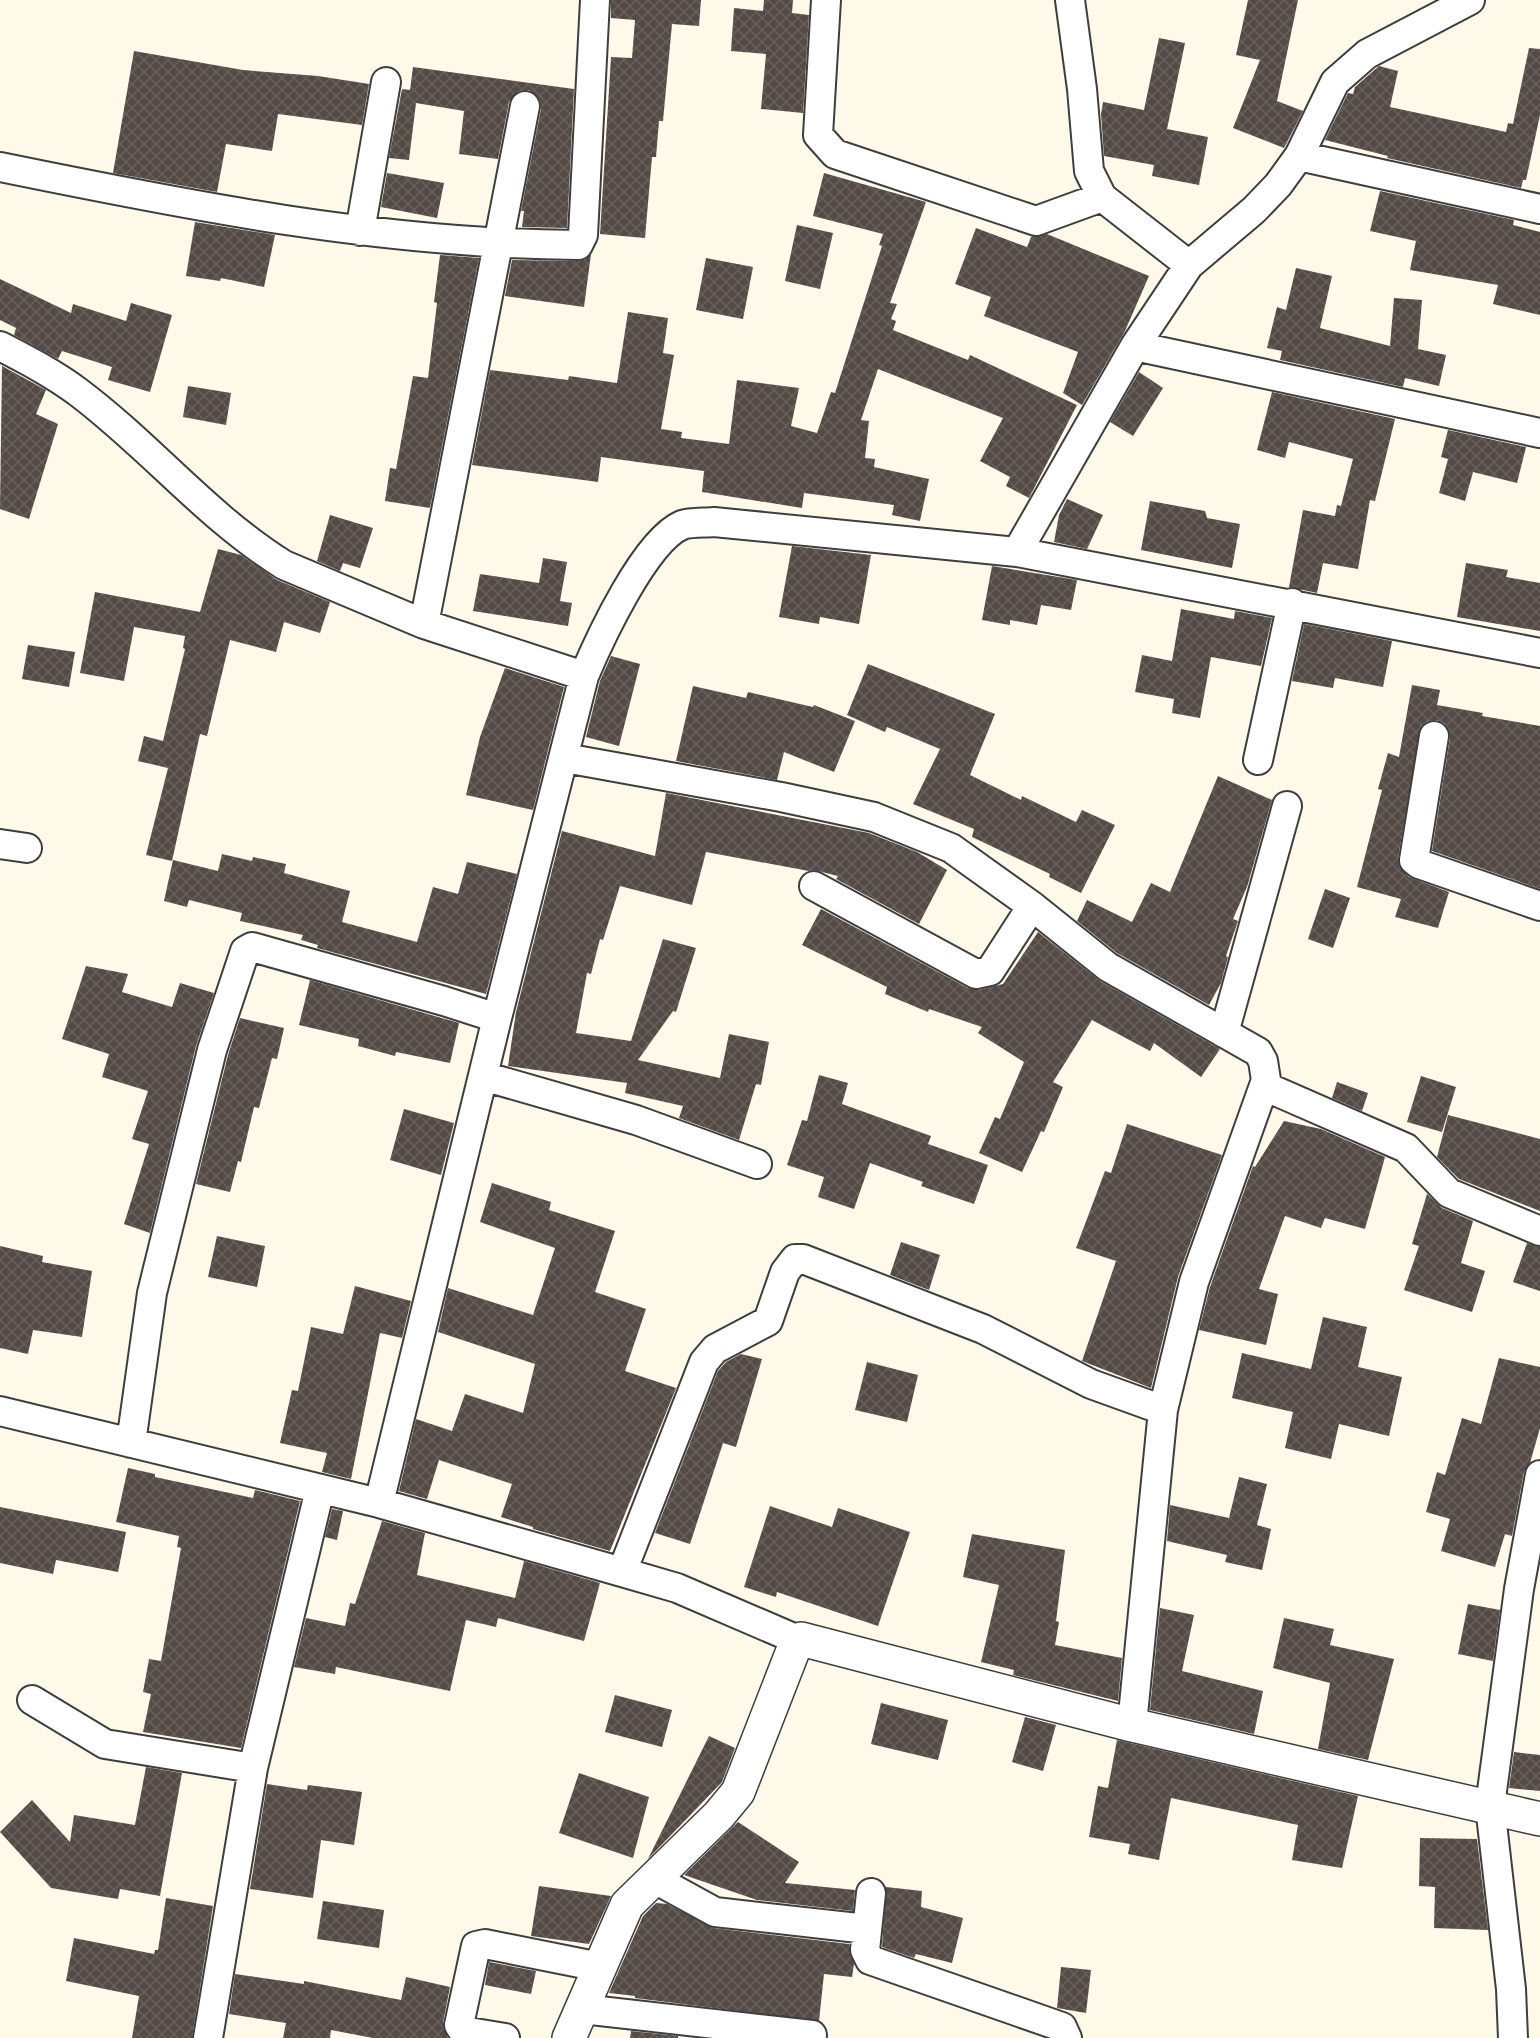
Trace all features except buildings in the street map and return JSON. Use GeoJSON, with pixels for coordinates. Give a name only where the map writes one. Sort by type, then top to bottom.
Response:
{"type":"FeatureCollection","features":[{"type":"Feature","properties":{"kind":"street"},"geometry":{"type":"LineString","coordinates":[[0,167],[179,203],[360,231],[496,244],[581,244],[595,0]]}},
{"type":"Feature","properties":{"kind":"street"},"geometry":{"type":"LineString","coordinates":[[826,0],[818,135],[835,154],[1036,221],[1102,197]]}},
{"type":"Feature","properties":{"kind":"street"},"geometry":{"type":"LineString","coordinates":[[1070,0],[1082,89],[1089,171],[1102,197],[1189,265]]}},
{"type":"Feature","properties":{"kind":"street"},"geometry":{"type":"LineString","coordinates":[[1017,552],[1135,346],[1189,265],[1254,210],[1299,156],[1335,82],[1368,54],[1470,0]]}},
{"type":"Feature","properties":{"kind":"street"},"geometry":{"type":"LineString","coordinates":[[360,231],[386,82]]}},
{"type":"Feature","properties":{"kind":"street"},"geometry":{"type":"LineString","coordinates":[[424,624],[496,244],[525,106]]}},
{"type":"Feature","properties":{"kind":"street"},"geometry":{"type":"LineString","coordinates":[[1299,156],[1540,209]]}},
{"type":"Feature","properties":{"kind":"street"},"geometry":{"type":"LineString","coordinates":[[0,346],[46,370],[80,393],[264,552],[305,575],[424,624],[584,676]]}},
{"type":"Feature","properties":{"kind":"street"},"geometry":{"type":"LineString","coordinates":[[1135,346],[1540,433]]}},
{"type":"Feature","properties":{"kind":"street"},"geometry":{"type":"LineString","coordinates":[[379,1503],[497,1018],[565,758],[584,676],[639,569],[662,540],[684,524],[714,522],[1017,552],[1292,603],[1540,653]]}},
{"type":"Feature","properties":{"kind":"street"},"geometry":{"type":"LineString","coordinates":[[1258,760],[1292,603]]}},
{"type":"Feature","properties":{"kind":"street"},"geometry":{"type":"LineString","coordinates":[[1434,736],[1414,860],[1419,864],[1540,906]]}},
{"type":"Feature","properties":{"kind":"street"},"geometry":{"type":"LineString","coordinates":[[565,758],[781,797],[874,817],[951,848],[1032,906],[1108,968],[1261,1056],[1265,1067],[1264,1086],[1194,1282],[1163,1410],[1132,1725]]}},
{"type":"Feature","properties":{"kind":"street"},"geometry":{"type":"LineString","coordinates":[[1224,1033],[1287,806]]}},
{"type":"Feature","properties":{"kind":"street"},"geometry":{"type":"LineString","coordinates":[[814,886],[976,974],[990,971],[1032,906]]}},
{"type":"Feature","properties":{"kind":"street"},"geometry":{"type":"LineString","coordinates":[[131,1443],[152,1293],[212,1050],[245,951],[252,947],[497,1018]]}},
{"type":"Feature","properties":{"kind":"street"},"geometry":{"type":"LineString","coordinates":[[483,1076],[636,1120],[757,1164]]}},
{"type":"Feature","properties":{"kind":"street"},"geometry":{"type":"LineString","coordinates":[[1264,1086],[1400,1145],[1411,1152],[1449,1193],[1540,1231]]}},
{"type":"Feature","properties":{"kind":"street"},"geometry":{"type":"LineString","coordinates":[[622,1572],[704,1362],[715,1349],[766,1323],[785,1272],[795,1259],[803,1259],[926,1306],[982,1329],[1091,1384],[1163,1410]]}},
{"type":"Feature","properties":{"kind":"street"},"geometry":{"type":"LineString","coordinates":[[0,1411],[379,1503],[622,1572],[677,1588],[798,1640],[805,1638],[1132,1725],[1540,1819]]}},
{"type":"Feature","properties":{"kind":"street"},"geometry":{"type":"LineString","coordinates":[[1513,2038],[1511,1989],[1490,1806],[1530,1591],[1540,1475]]}},
{"type":"Feature","properties":{"kind":"street"},"geometry":{"type":"LineString","coordinates":[[208,2038],[254,1768],[320,1489]]}},
{"type":"Feature","properties":{"kind":"street"},"geometry":{"type":"LineString","coordinates":[[798,1640],[738,1792],[719,1815],[627,1905],[576,2024],[813,2035]]}},
{"type":"Feature","properties":{"kind":"street"},"geometry":{"type":"LineString","coordinates":[[32,1700],[105,1744],[254,1768]]}},
{"type":"Feature","properties":{"kind":"street"},"geometry":{"type":"LineString","coordinates":[[654,1878],[715,1912],[867,1929]]}},
{"type":"Feature","properties":{"kind":"street"},"geometry":{"type":"LineString","coordinates":[[871,1893],[867,1956],[876,1964],[1062,2027],[1067,2038]]}},
{"type":"Feature","properties":{"kind":"street"},"geometry":{"type":"LineString","coordinates":[[505,2038],[463,2031],[459,2025],[476,1946],[486,1944],[600,1967]]}}]}
